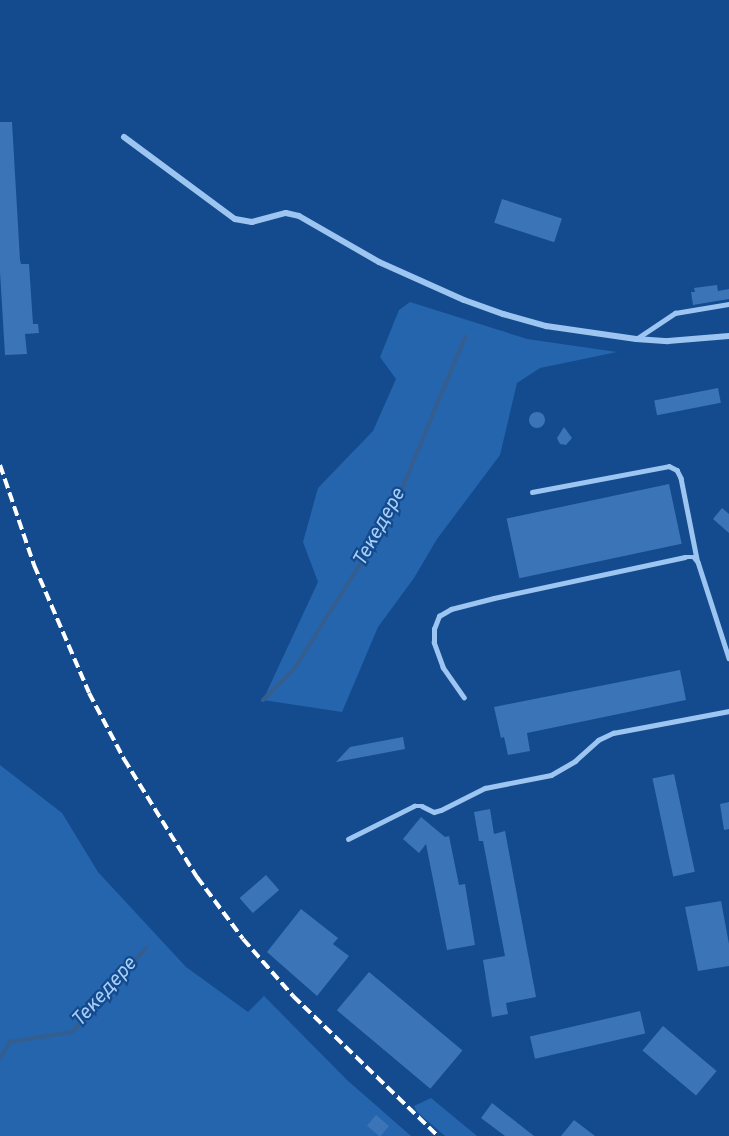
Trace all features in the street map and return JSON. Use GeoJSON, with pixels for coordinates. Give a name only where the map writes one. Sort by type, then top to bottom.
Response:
{"type":"FeatureCollection","features":[{"type":"Feature","properties":{"kind":"street"},"geometry":{"type":"LineString","coordinates":[[124,137],[234,219],[252,222],[286,213],[299,216],[379,262],[464,300],[546,326],[636,339],[668,340],[729,336]]}},
{"type":"Feature","properties":{"kind":"lane"},"geometry":{"type":"LineString","coordinates":[[636,339],[675,313],[729,304]]}},
{"type":"Feature","properties":{"kind":"lane"},"geometry":{"type":"LineString","coordinates":[[532,492],[669,466],[677,470],[681,478],[698,562],[729,658]]}},
{"type":"Feature","properties":{"kind":"lane"},"geometry":{"type":"LineString","coordinates":[[464,698],[443,668],[434,643],[434,629],[439,616],[451,609],[685,556],[694,557],[698,562]]}},
{"type":"Feature","properties":{"kind":"lane"},"geometry":{"type":"LineString","coordinates":[[348,839],[414,806],[422,806],[434,812],[485,788],[551,775],[574,761],[598,740],[613,733],[729,711]]}},
{"type":"Feature","properties":{"kind":"shaded area"},"geometry":{"type":"Polygon","coordinates":[[[410,302],[527,339],[617,352],[540,368],[517,383],[500,455],[437,539],[414,578],[378,627],[342,712],[263,700],[318,582],[303,542],[318,488],[373,431],[396,379],[380,357],[399,310],[410,302]]]}},
{"type":"Feature","properties":{"kind":"shaded area"},"geometry":{"type":"Polygon","coordinates":[[[0,765],[62,813],[98,872],[186,967],[248,1012],[264,996],[347,1080],[411,1136],[0,1136],[0,765]]]}},
{"type":"Feature","properties":{"kind":"shaded area"},"geometry":{"type":"Polygon","coordinates":[[[431,1098],[477,1136],[445,1136],[417,1112],[414,1106],[431,1098]]]}},
{"type":"Feature","properties":{"kind":"building"},"geometry":{"type":"Polygon","coordinates":[[[0,122],[12,122],[20,260],[21,264],[29,264],[33,324],[38,324],[39,333],[25,334],[27,354],[5,355],[0,272],[0,122]]]}},
{"type":"Feature","properties":{"kind":"building"},"geometry":{"type":"Polygon","coordinates":[[[502,199],[562,218],[554,242],[494,223],[502,199]]]}},
{"type":"Feature","properties":{"kind":"building"},"geometry":{"type":"Polygon","coordinates":[[[717,285],[718,291],[729,289],[729,299],[693,305],[691,292],[695,292],[694,288],[717,285]]]}},
{"type":"Feature","properties":{"kind":"building"},"geometry":{"type":"Polygon","coordinates":[[[718,388],[721,403],[657,415],[654,400],[718,388]]]}},
{"type":"Feature","properties":{"kind":"building"},"geometry":{"type":"Polygon","coordinates":[[[537,412],[545,420],[537,428],[529,420],[537,412]]]}},
{"type":"Feature","properties":{"kind":"building"},"geometry":{"type":"Polygon","coordinates":[[[564,427],[572,438],[566,445],[560,444],[557,438],[564,427]]]}},
{"type":"Feature","properties":{"kind":"building"},"geometry":{"type":"Polygon","coordinates":[[[669,484],[682,544],[519,578],[507,519],[669,484]]]}},
{"type":"Feature","properties":{"kind":"building"},"geometry":{"type":"Polygon","coordinates":[[[722,508],[729,514],[729,533],[713,519],[722,508]]]}},
{"type":"Feature","properties":{"kind":"building"},"geometry":{"type":"Polygon","coordinates":[[[680,670],[686,700],[527,733],[530,751],[508,755],[504,737],[501,738],[494,707],[680,670]]]}},
{"type":"Feature","properties":{"kind":"building"},"geometry":{"type":"Polygon","coordinates":[[[403,737],[405,749],[336,762],[350,747],[403,737]]]}},
{"type":"Feature","properties":{"kind":"building"},"geometry":{"type":"Polygon","coordinates":[[[674,774],[695,872],[673,876],[652,779],[674,774]]]}},
{"type":"Feature","properties":{"kind":"building"},"geometry":{"type":"Polygon","coordinates":[[[729,802],[729,829],[724,830],[720,804],[729,802]]]}},
{"type":"Feature","properties":{"kind":"building"},"geometry":{"type":"Polygon","coordinates":[[[490,809],[494,834],[505,831],[536,997],[506,1003],[508,1014],[492,1017],[483,960],[505,956],[483,841],[479,841],[474,812],[490,809]]]}},
{"type":"Feature","properties":{"kind":"building"},"geometry":{"type":"Polygon","coordinates":[[[421,817],[445,837],[449,836],[459,885],[465,884],[475,945],[447,950],[426,844],[419,853],[403,839],[421,817]]]}},
{"type":"Feature","properties":{"kind":"building"},"geometry":{"type":"Polygon","coordinates":[[[266,875],[279,890],[253,913],[240,898],[266,875]]]}},
{"type":"Feature","properties":{"kind":"building"},"geometry":{"type":"Polygon","coordinates":[[[721,901],[729,944],[729,966],[698,971],[685,907],[721,901]]]}},
{"type":"Feature","properties":{"kind":"building"},"geometry":{"type":"Polygon","coordinates":[[[301,909],[338,938],[333,944],[349,956],[317,996],[267,952],[301,909]]]}},
{"type":"Feature","properties":{"kind":"building"},"geometry":{"type":"Polygon","coordinates":[[[369,972],[462,1050],[430,1089],[337,1010],[369,972]]]}},
{"type":"Feature","properties":{"kind":"building"},"geometry":{"type":"Polygon","coordinates":[[[640,1011],[645,1033],[535,1059],[530,1036],[640,1011]]]}},
{"type":"Feature","properties":{"kind":"building"},"geometry":{"type":"Polygon","coordinates":[[[663,1026],[717,1071],[696,1096],[642,1051],[663,1026]]]}},
{"type":"Feature","properties":{"kind":"building"},"geometry":{"type":"Polygon","coordinates":[[[492,1103],[534,1136],[505,1136],[481,1118],[492,1103]]]}},
{"type":"Feature","properties":{"kind":"building"},"geometry":{"type":"Polygon","coordinates":[[[376,1115],[389,1126],[379,1136],[367,1126],[376,1115]]]}},
{"type":"Feature","properties":{"kind":"building"},"geometry":{"type":"Polygon","coordinates":[[[574,1120],[595,1136],[561,1136],[574,1120]]]}},
{"type":"Feature","properties":{"kind":"waterway","name":"Текедере"},"geometry":{"type":"LineString","coordinates":[[263,700],[294,669],[391,515],[465,337]]}},
{"type":"Feature","properties":{"kind":"waterway","name":"Текедере"},"geometry":{"type":"LineString","coordinates":[[0,1058],[10,1042],[72,1032],[146,948]]}},
{"type":"Feature","properties":{"kind":"railway"},"geometry":{"type":"LineString","coordinates":[[0,465],[34,565],[89,693],[124,759],[197,877],[243,939],[293,996],[438,1136]]}}]}
